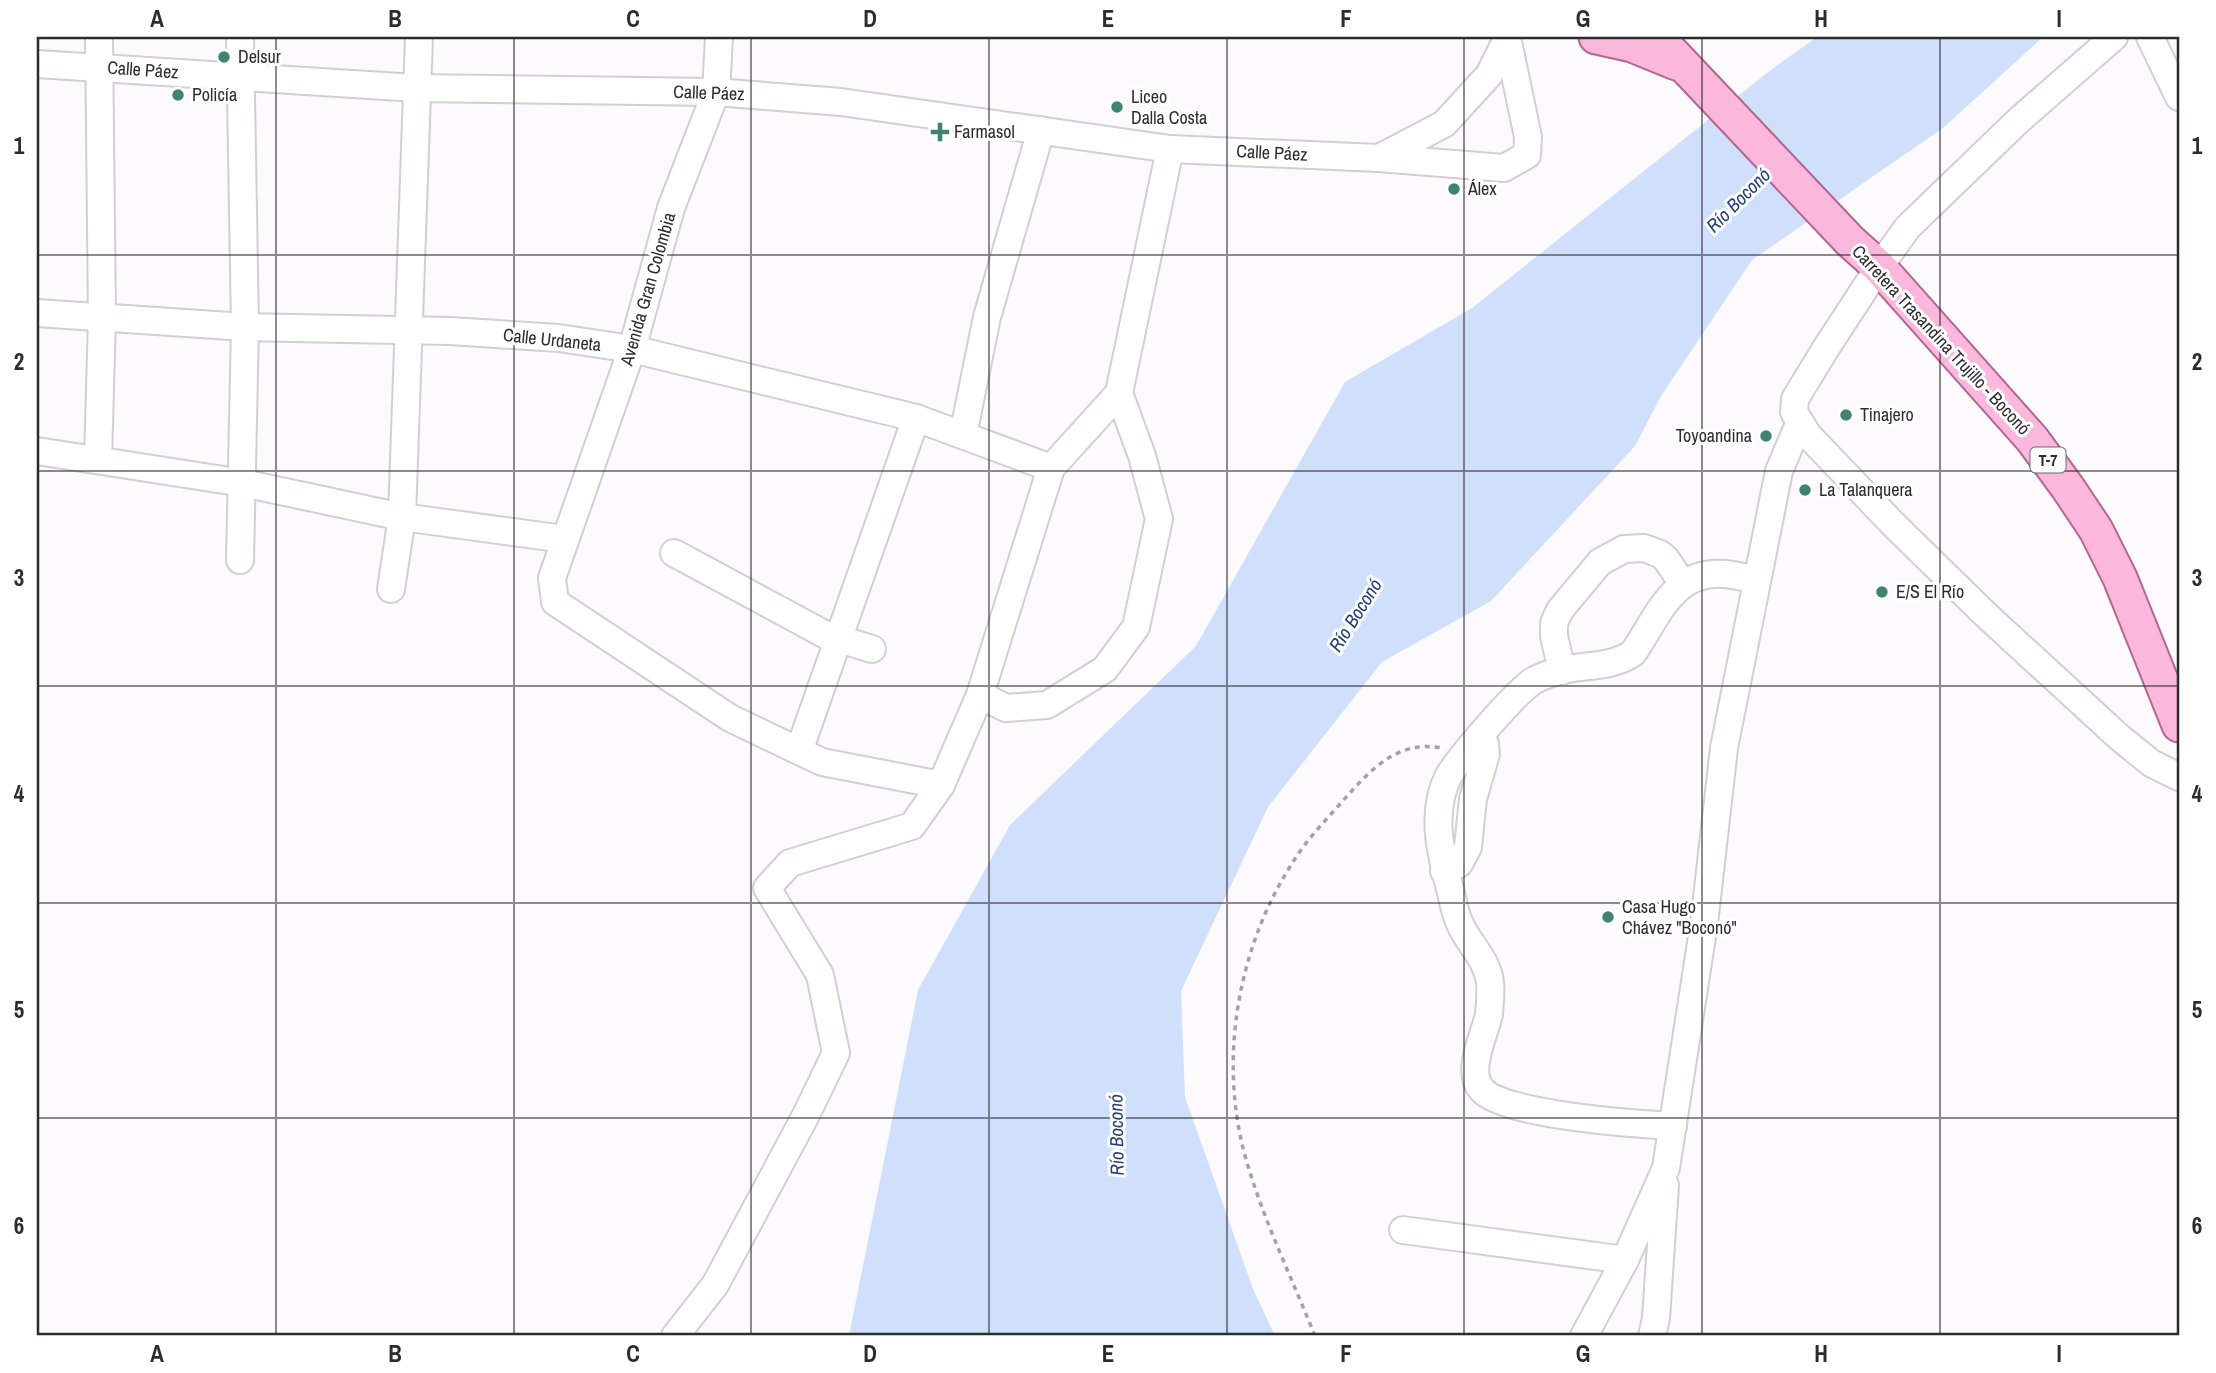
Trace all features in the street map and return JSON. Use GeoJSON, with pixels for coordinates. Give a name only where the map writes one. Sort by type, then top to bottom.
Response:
{"type":"FeatureCollection","features":[{"type":"Feature","properties":{"kind":"main road"},"geometry":{"type":"LineString","coordinates":[[1596,37],[1658,54],[1699,72]]}},
{"type":"Feature","properties":{"kind":"main road","name":"Carretera Trasandina Trujillo - Boconó"},"geometry":{"type":"LineString","coordinates":[[1657,37],[1699,72],[1850,241],[1879,267],[2032,439],[2096,530],[2120,578],[2179,725]]}},
{"type":"Feature","properties":{"kind":"street"},"geometry":{"type":"LineString","coordinates":[[98,460],[102,318],[99,37]]}},
{"type":"Feature","properties":{"kind":"street"},"geometry":{"type":"LineString","coordinates":[[240,37],[245,327],[240,560]]}},
{"type":"Feature","properties":{"kind":"street"},"geometry":{"type":"LineString","coordinates":[[391,589],[402,517],[419,37]]}},
{"type":"Feature","properties":{"kind":"street","name":"Avenida Gran Colombia"},"geometry":{"type":"LineString","coordinates":[[719,37],[716,92],[671,208],[632,349],[564,539],[552,578],[555,602],[730,718],[822,762],[941,785]]}},
{"type":"Feature","properties":{"kind":"street","name":"Calle Páez"},"geometry":{"type":"LineString","coordinates":[[37,64],[416,88],[716,92],[841,102],[1170,149],[1378,158],[1504,168],[1527,155],[1528,137],[1507,37]]}},
{"type":"Feature","properties":{"kind":"street","name":"Calle Páez"},"geometry":{"type":"LineString","coordinates":[[1378,158],[1444,124],[1489,75],[1507,37]]}},
{"type":"Feature","properties":{"kind":"street"},"geometry":{"type":"LineString","coordinates":[[2114,37],[2020,120],[1908,227],[1879,267],[1795,400],[1794,412],[1799,424],[1893,524],[2072,695],[2151,763],[2179,777]]}},
{"type":"Feature","properties":{"kind":"street"},"geometry":{"type":"LineString","coordinates":[[2150,37],[2179,97]]}},
{"type":"Feature","properties":{"kind":"street"},"geometry":{"type":"LineString","coordinates":[[963,435],[987,317],[1041,130]]}},
{"type":"Feature","properties":{"kind":"street"},"geometry":{"type":"LineString","coordinates":[[675,1336],[715,1285],[836,1053],[820,975],[767,888],[790,863],[912,826],[941,785],[980,695],[1051,468],[1119,393],[1170,149]]}},
{"type":"Feature","properties":{"kind":"street","name":"Calle Urdaneta"},"geometry":{"type":"LineString","coordinates":[[37,313],[245,327],[450,331],[559,338],[632,349],[916,418],[1051,468]]}},
{"type":"Feature","properties":{"kind":"street"},"geometry":{"type":"LineString","coordinates":[[980,695],[1006,708],[1047,705],[1105,669],[1136,627],[1159,519],[1142,456],[1119,393]]}},
{"type":"Feature","properties":{"kind":"street"},"geometry":{"type":"LineString","coordinates":[[799,751],[916,418]]}},
{"type":"Feature","properties":{"kind":"street"},"geometry":{"type":"LineString","coordinates":[[1656,1330],[1666,1168],[1709,889],[1724,748],[1779,471],[1799,424]]}},
{"type":"Feature","properties":{"kind":"street"},"geometry":{"type":"LineString","coordinates":[[37,451],[243,483],[402,517],[564,539]]}},
{"type":"Feature","properties":{"kind":"street"},"geometry":{"type":"LineString","coordinates":[[1562,671],[1554,636],[1554,622],[1560,610],[1607,558],[1623,549],[1634,547],[1653,550],[1666,559],[1683,584]]}},
{"type":"Feature","properties":{"kind":"street"},"geometry":{"type":"LineString","coordinates":[[674,553],[837,639],[872,649]]}},
{"type":"Feature","properties":{"kind":"street"},"geometry":{"type":"LineString","coordinates":[[1673,1126],[1556,1114],[1502,1102],[1480,1088],[1476,1079],[1476,1059],[1489,1014],[1490,979],[1480,954],[1459,922],[1444,871],[1438,841],[1441,798],[1449,776],[1461,759],[1515,696],[1531,682],[1553,672],[1606,666],[1633,653],[1670,594],[1683,584],[1709,574],[1758,580]]}},
{"type":"Feature","properties":{"kind":"street"},"geometry":{"type":"LineString","coordinates":[[1444,871],[1459,864],[1468,847],[1473,799],[1486,754],[1485,744],[1480,737]]}},
{"type":"Feature","properties":{"kind":"street"},"geometry":{"type":"LineString","coordinates":[[1584,1336],[1625,1260],[1666,1168]]}},
{"type":"Feature","properties":{"kind":"street"},"geometry":{"type":"LineString","coordinates":[[1404,1230],[1625,1260]]}},
{"type":"Feature","properties":{"kind":"path"},"geometry":{"type":"LineString","coordinates":[[1315,1336],[1253,1181],[1238,1124],[1234,1097],[1233,1042],[1244,981],[1266,915],[1287,871],[1326,818],[1374,766],[1396,754],[1419,747],[1443,748],[1461,759]]}},
{"type":"Feature","properties":{"kind":"water","name":"Río Boconó"},"geometry":{"type":"Polygon","coordinates":[[[1817,37],[2043,37],[1943,128],[1752,260],[1661,396],[1635,446],[1491,601],[1382,662],[1268,807],[1181,991],[1185,1097],[1253,1289],[1275,1336],[849,1336],[918,990],[1010,825],[1196,646],[1345,382],[1472,308],[1772,69],[1817,37]]]}},
{"type":"Feature","properties":{"kind":"place","name":"Delsur"},"geometry":{"type":"Point","coordinates":[224,57]}},
{"type":"Feature","properties":{"kind":"place","name":"Policía"},"geometry":{"type":"Point","coordinates":[178,95]}},
{"type":"Feature","properties":{"kind":"place","name":"Liceo Dalla Costa"},"geometry":{"type":"Point","coordinates":[1117,107]}},
{"type":"Feature","properties":{"kind":"place","name":"Farmasol"},"geometry":{"type":"Point","coordinates":[940,132]}},
{"type":"Feature","properties":{"kind":"place","name":"Álex"},"geometry":{"type":"Point","coordinates":[1454,189]}},
{"type":"Feature","properties":{"kind":"place","name":"Tinajero"},"geometry":{"type":"Point","coordinates":[1846,415]}},
{"type":"Feature","properties":{"kind":"place","name":"Toyoandina"},"geometry":{"type":"Point","coordinates":[1766,436]}},
{"type":"Feature","properties":{"kind":"place","name":"La Talanquera"},"geometry":{"type":"Point","coordinates":[1805,490]}},
{"type":"Feature","properties":{"kind":"place","name":"E/S El Río"},"geometry":{"type":"Point","coordinates":[1882,592]}},
{"type":"Feature","properties":{"kind":"place","name":"Casa Hugo Chávez \"Boconó\""},"geometry":{"type":"Point","coordinates":[1608,917]}}]}
